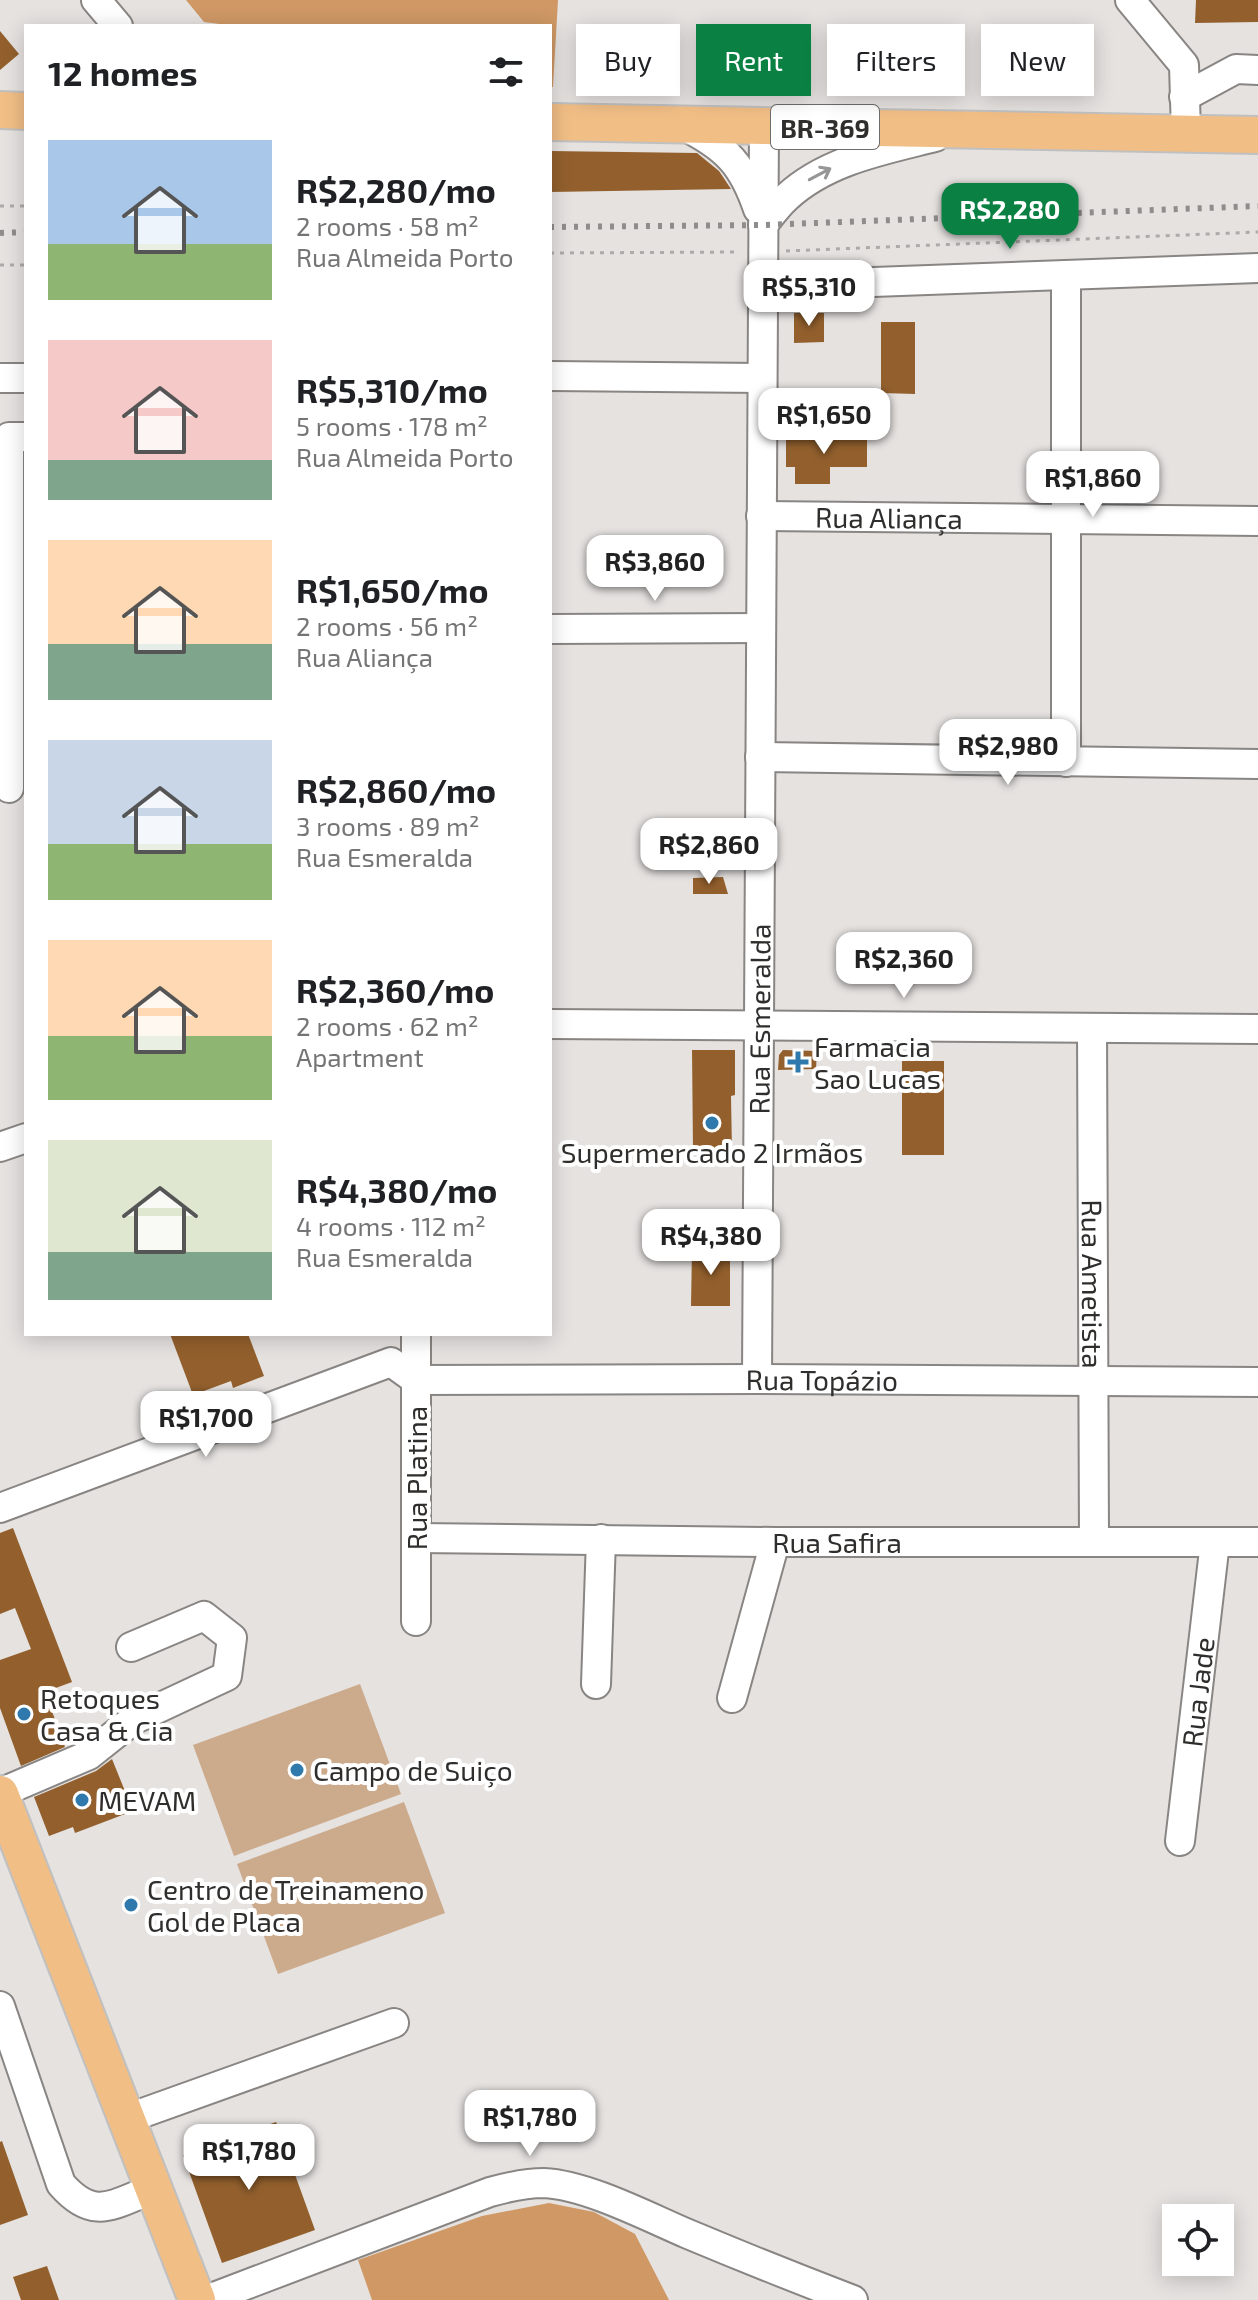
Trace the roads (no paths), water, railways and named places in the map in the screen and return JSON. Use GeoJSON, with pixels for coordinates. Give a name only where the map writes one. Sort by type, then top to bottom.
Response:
{"type":"FeatureCollection","features":[{"type":"Feature","properties":{"kind":"main road"},"geometry":{"type":"LineString","coordinates":[[0,110],[24,111]]}},
{"type":"Feature","properties":{"kind":"main road","name":"BR-369"},"geometry":{"type":"LineString","coordinates":[[552,122],[1258,135]]}},
{"type":"Feature","properties":{"kind":"main road"},"geometry":{"type":"LineString","coordinates":[[0,1794],[197,2300]]}},
{"type":"Feature","properties":{"kind":"street"},"geometry":{"type":"LineString","coordinates":[[96,0],[116,24]]}},
{"type":"Feature","properties":{"kind":"street"},"geometry":{"type":"LineString","coordinates":[[1130,0],[1184,65],[1186,133]]}},
{"type":"Feature","properties":{"kind":"street"},"geometry":{"type":"LineString","coordinates":[[1184,97],[1236,69],[1258,70]]}},
{"type":"Feature","properties":{"kind":"street","name":"Rua Esmeralda"},"geometry":{"type":"LineString","coordinates":[[684,125],[718,143],[749,182],[763,239]]}},
{"type":"Feature","properties":{"kind":"street","name":"Rua Esmeralda"},"geometry":{"type":"LineString","coordinates":[[757,1379],[764,126]]}},
{"type":"Feature","properties":{"kind":"street"},"geometry":{"type":"LineString","coordinates":[[763,239],[785,198],[805,182],[841,164],[966,129]]}},
{"type":"Feature","properties":{"kind":"street"},"geometry":{"type":"LineString","coordinates":[[763,286],[1258,268]]}},
{"type":"Feature","properties":{"kind":"street"},"geometry":{"type":"LineString","coordinates":[[1066,275],[1066,762]]}},
{"type":"Feature","properties":{"kind":"street"},"geometry":{"type":"LineString","coordinates":[[552,376],[762,378]]}},
{"type":"Feature","properties":{"kind":"street"},"geometry":{"type":"LineString","coordinates":[[0,378],[24,378]]}},
{"type":"Feature","properties":{"kind":"street"},"geometry":{"type":"LineString","coordinates":[[9,788],[4,707],[17,437]]}},
{"type":"Feature","properties":{"kind":"street","name":"Rua Aliança"},"geometry":{"type":"LineString","coordinates":[[761,516],[1258,521]]}},
{"type":"Feature","properties":{"kind":"street"},"geometry":{"type":"LineString","coordinates":[[552,629],[761,628]]}},
{"type":"Feature","properties":{"kind":"street"},"geometry":{"type":"LineString","coordinates":[[760,757],[1258,764]]}},
{"type":"Feature","properties":{"kind":"street"},"geometry":{"type":"LineString","coordinates":[[552,1024],[1258,1029]]}},
{"type":"Feature","properties":{"kind":"street","name":"Rua Ametista"},"geometry":{"type":"LineString","coordinates":[[1092,1028],[1094,1541]]}},
{"type":"Feature","properties":{"kind":"street"},"geometry":{"type":"LineString","coordinates":[[0,1147],[24,1139]]}},
{"type":"Feature","properties":{"kind":"street","name":"Rua Topázio"},"geometry":{"type":"LineString","coordinates":[[0,1508],[409,1357],[757,1379],[1258,1382]]}},
{"type":"Feature","properties":{"kind":"street","name":"Rua Platina"},"geometry":{"type":"LineString","coordinates":[[409,1357],[417,1538],[416,1621]]}},
{"type":"Feature","properties":{"kind":"street","name":"Rua Safira"},"geometry":{"type":"LineString","coordinates":[[417,1538],[1258,1542]]}},
{"type":"Feature","properties":{"kind":"street"},"geometry":{"type":"LineString","coordinates":[[596,1684],[601,1539]]}},
{"type":"Feature","properties":{"kind":"street"},"geometry":{"type":"LineString","coordinates":[[732,1698],[775,1542]]}},
{"type":"Feature","properties":{"kind":"street","name":"Rua Jade"},"geometry":{"type":"LineString","coordinates":[[1180,1841],[1215,1542]]}},
{"type":"Feature","properties":{"kind":"street"},"geometry":{"type":"LineString","coordinates":[[0,1794],[89,1755],[133,1720],[227,1676],[232,1638],[204,1616],[131,1647]]}},
{"type":"Feature","properties":{"kind":"street"},"geometry":{"type":"LineString","coordinates":[[0,2006],[61,2184],[72,2197],[85,2205],[102,2208],[153,2189]]}},
{"type":"Feature","properties":{"kind":"street"},"geometry":{"type":"LineString","coordinates":[[126,2119],[394,2023]]}},
{"type":"Feature","properties":{"kind":"street"},"geometry":{"type":"LineString","coordinates":[[206,2300],[490,2192],[511,2186],[546,2183],[623,2206],[853,2300]]}},
{"type":"Feature","properties":{"kind":"railway"},"geometry":{"type":"LineString","coordinates":[[552,227],[763,225],[1258,206]]}},
{"type":"Feature","properties":{"kind":"railway"},"geometry":{"type":"LineString","coordinates":[[0,233],[24,232]]}},
{"type":"Feature","properties":{"kind":"place","name":"Farmacia Sao Lucas"},"geometry":{"type":"Point","coordinates":[798,1062]}},
{"type":"Feature","properties":{"kind":"place","name":"Supermercado 2 Irmãos"},"geometry":{"type":"Point","coordinates":[712,1123]}},
{"type":"Feature","properties":{"kind":"place","name":"Retoques Casa & Cia"},"geometry":{"type":"Point","coordinates":[24,1714]}},
{"type":"Feature","properties":{"kind":"place","name":"Campo de Suiço"},"geometry":{"type":"Point","coordinates":[297,1770]}},
{"type":"Feature","properties":{"kind":"place","name":"MEVAM"},"geometry":{"type":"Point","coordinates":[82,1800]}},
{"type":"Feature","properties":{"kind":"place","name":"Centro de Treinameno Gol de Placa"},"geometry":{"type":"Point","coordinates":[131,1905]}}]}
